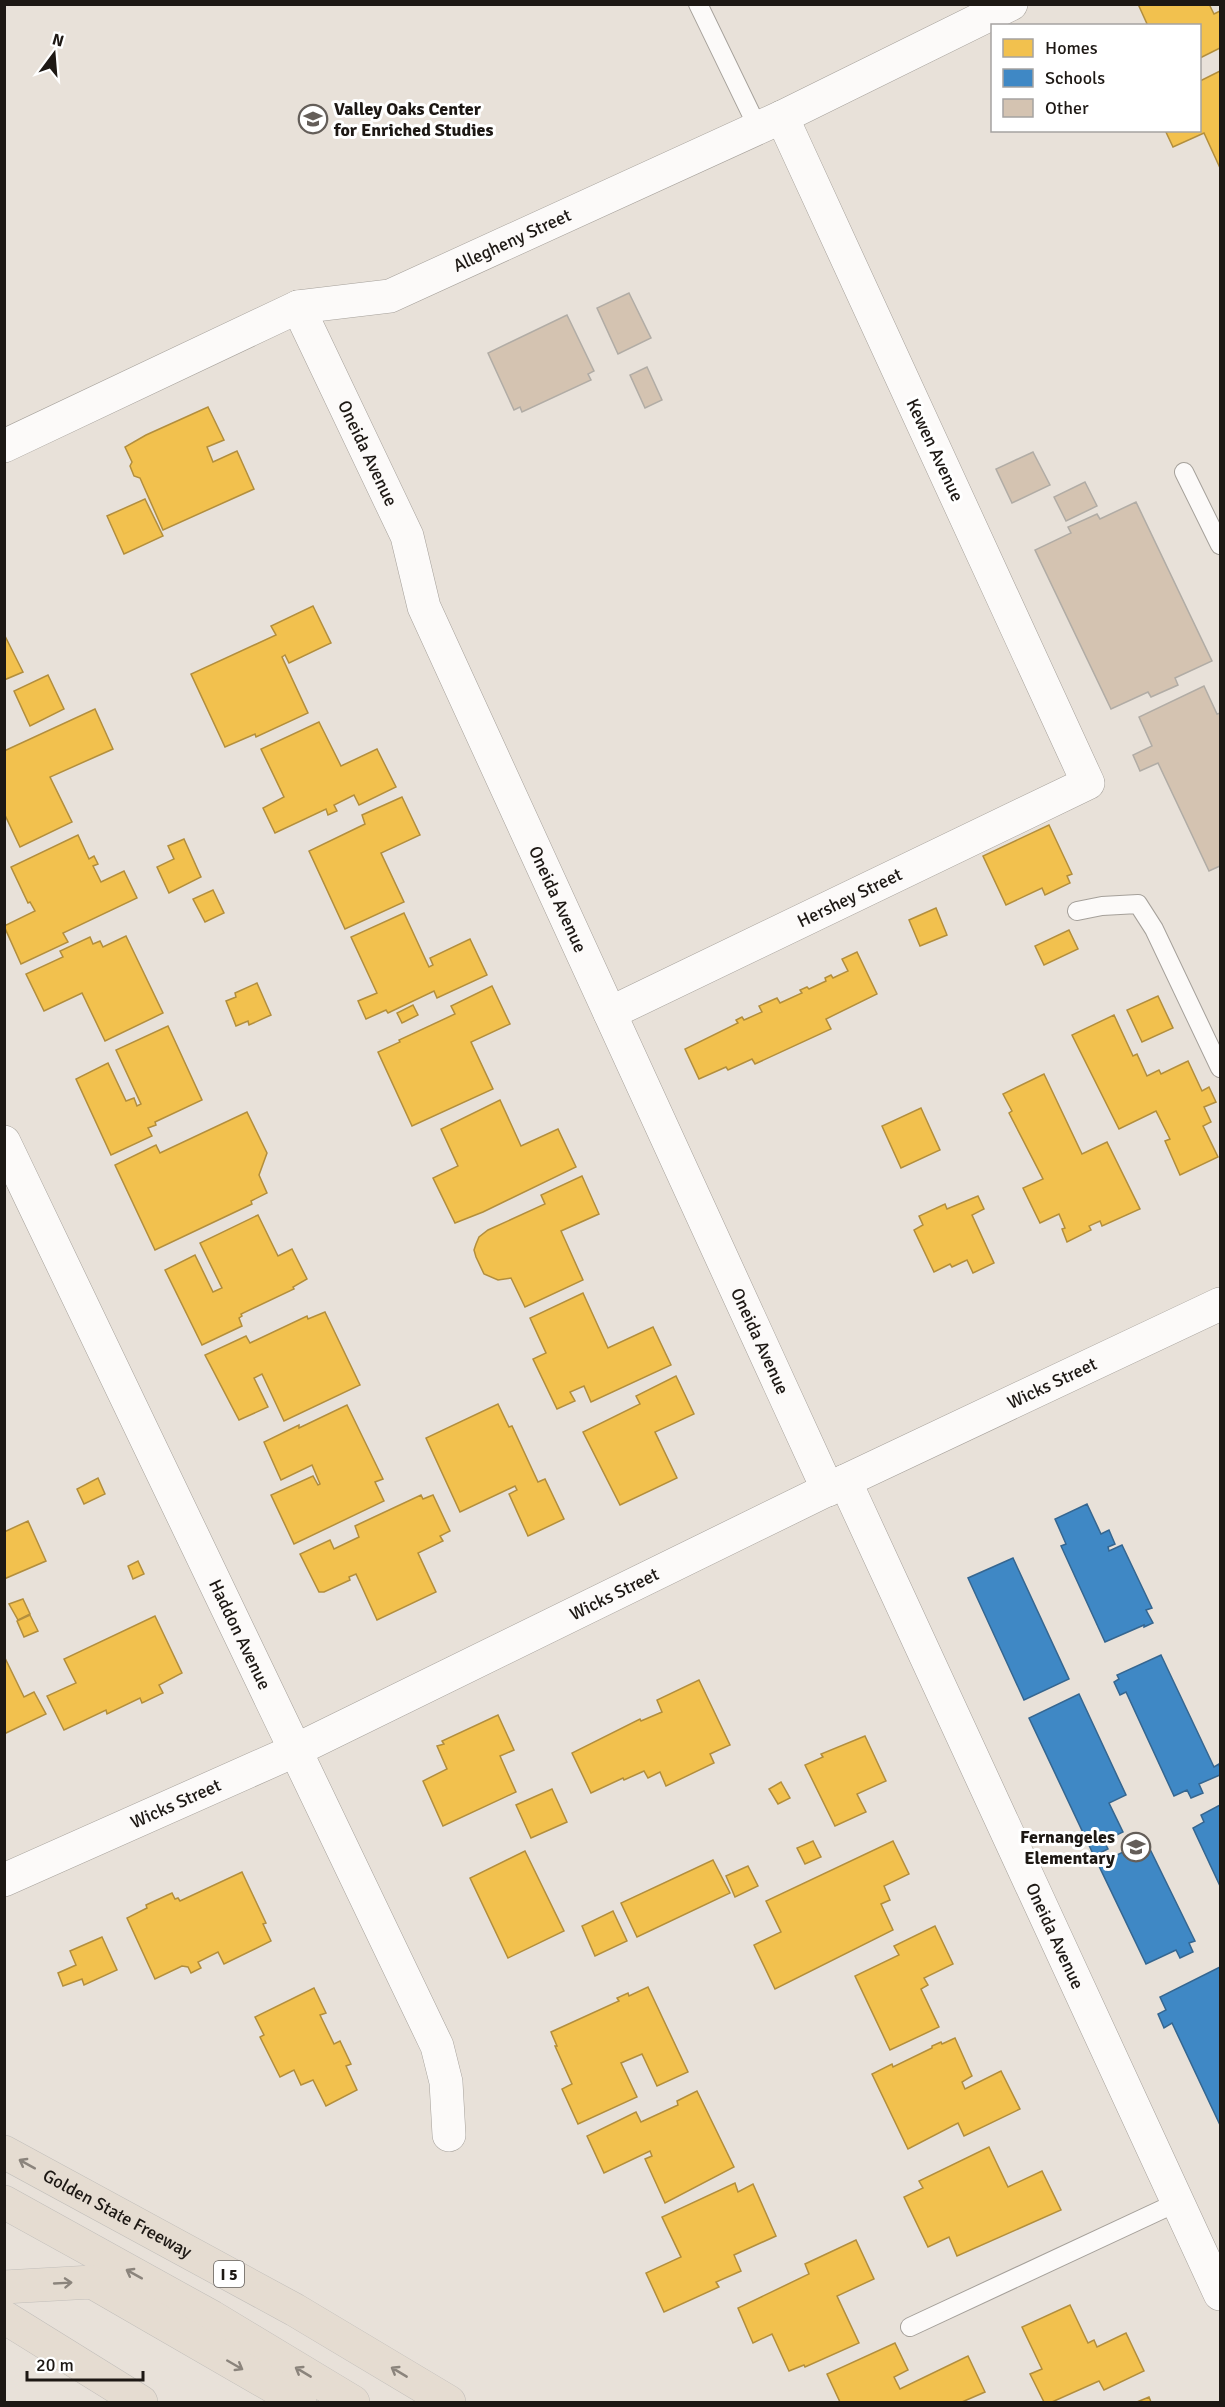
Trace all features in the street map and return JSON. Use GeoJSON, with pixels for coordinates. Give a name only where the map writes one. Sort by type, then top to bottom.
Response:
{"type":"FeatureCollection","features":[{"type":"Feature","properties":{"kind":"highway","name":"Golden State Freeway"},"geometry":{"type":"LineString","coordinates":[[4,2152],[295,2310],[449,2403]]}},
{"type":"Feature","properties":{"kind":"highway"},"geometry":{"type":"LineString","coordinates":[[4,2202],[212,2317],[353,2403]]}},
{"type":"Feature","properties":{"kind":"highway"},"geometry":{"type":"LineString","coordinates":[[4,2287],[92,2282],[300,2403]]}},
{"type":"Feature","properties":{"kind":"highway"},"geometry":{"type":"LineString","coordinates":[[4,2317],[141,2403]]}},
{"type":"Feature","properties":{"kind":"street","name":"Allegheny Street"},"geometry":{"type":"LineString","coordinates":[[4,446],[298,307],[390,296],[770,122],[1011,4]]}},
{"type":"Feature","properties":{"kind":"street","name":"Kewen Avenue"},"geometry":{"type":"LineString","coordinates":[[770,122],[1088,783]]}},
{"type":"Feature","properties":{"kind":"street","name":"Oneida Avenue"},"geometry":{"type":"LineString","coordinates":[[298,307],[407,536],[424,607],[610,1013],[1221,2294]]}},
{"type":"Feature","properties":{"kind":"street","name":"Hershey Street"},"geometry":{"type":"LineString","coordinates":[[610,1013],[1088,783]]}},
{"type":"Feature","properties":{"kind":"street","name":"Haddon Avenue"},"geometry":{"type":"LineString","coordinates":[[4,1142],[437,2046],[446,2082],[450,2135]]}},
{"type":"Feature","properties":{"kind":"street","name":"Wicks Street"},"geometry":{"type":"LineString","coordinates":[[4,1880],[294,1751],[837,1485],[1221,1304]]}},
{"type":"Feature","properties":{"kind":"lane"},"geometry":{"type":"LineString","coordinates":[[698,4],[770,122]]}},
{"type":"Feature","properties":{"kind":"lane"},"geometry":{"type":"LineString","coordinates":[[1184,472],[1221,545]]}},
{"type":"Feature","properties":{"kind":"lane"},"geometry":{"type":"LineString","coordinates":[[1077,911],[1102,906],[1138,904],[1154,929],[1221,1068]]}},
{"type":"Feature","properties":{"kind":"lane"},"geometry":{"type":"LineString","coordinates":[[910,2327],[1178,2202]]}},
{"type":"Feature","properties":{"kind":"building: Homes"},"geometry":{"type":"Polygon","coordinates":[[[1138,4],[1209,4],[1214,14],[1220,11],[1220,48],[1201,58],[1201,24],[1147,24],[1138,4]]]}},
{"type":"Feature","properties":{"kind":"building: Homes"},"geometry":{"type":"Polygon","coordinates":[[[1220,71],[1220,168],[1204,133],[1173,147],[1166,132],[1201,132],[1201,80],[1220,71]]]}},
{"type":"Feature","properties":{"kind":"building: Homes"},"geometry":{"type":"Polygon","coordinates":[[[208,407],[224,440],[207,447],[213,462],[237,451],[254,489],[163,530],[140,478],[134,476],[130,466],[132,462],[125,447],[208,407]]]}},
{"type":"Feature","properties":{"kind":"building: Homes"},"geometry":{"type":"Polygon","coordinates":[[[145,499],[163,536],[124,554],[107,516],[145,499]]]}},
{"type":"Feature","properties":{"kind":"building: Homes"},"geometry":{"type":"Polygon","coordinates":[[[313,606],[331,643],[289,663],[285,655],[282,657],[308,713],[256,737],[255,734],[225,747],[191,674],[276,635],[271,626],[313,606]]]}},
{"type":"Feature","properties":{"kind":"building: Homes"},"geometry":{"type":"Polygon","coordinates":[[[4,634],[23,672],[4,680],[4,634]]]}},
{"type":"Feature","properties":{"kind":"building: Homes"},"geometry":{"type":"Polygon","coordinates":[[[48,675],[64,709],[30,726],[14,691],[48,675]]]}},
{"type":"Feature","properties":{"kind":"building: Homes"},"geometry":{"type":"Polygon","coordinates":[[[95,709],[113,749],[50,777],[72,822],[20,847],[4,813],[4,751],[95,709]]]}},
{"type":"Feature","properties":{"kind":"building: Homes"},"geometry":{"type":"Polygon","coordinates":[[[319,722],[341,766],[377,749],[396,787],[359,805],[354,795],[334,805],[337,811],[328,815],[326,809],[275,833],[263,808],[284,797],[261,749],[319,722]]]}},
{"type":"Feature","properties":{"kind":"building: Homes"},"geometry":{"type":"Polygon","coordinates":[[[402,797],[420,835],[381,853],[404,902],[345,929],[309,851],[365,824],[362,815],[402,797]]]}},
{"type":"Feature","properties":{"kind":"building: Homes"},"geometry":{"type":"Polygon","coordinates":[[[1049,825],[1072,874],[1067,876],[1070,883],[1045,895],[1042,888],[1006,905],[983,856],[1049,825]]]}},
{"type":"Feature","properties":{"kind":"building: Homes"},"geometry":{"type":"Polygon","coordinates":[[[78,835],[89,859],[94,856],[98,864],[93,866],[101,882],[124,871],[137,898],[63,933],[68,942],[21,964],[4,926],[35,911],[30,902],[28,903],[11,867],[78,835]]]}},
{"type":"Feature","properties":{"kind":"building: Homes"},"geometry":{"type":"Polygon","coordinates":[[[184,839],[201,877],[169,893],[157,867],[174,859],[168,846],[184,839]]]}},
{"type":"Feature","properties":{"kind":"building: Homes"},"geometry":{"type":"Polygon","coordinates":[[[213,890],[224,913],[205,922],[193,899],[213,890]]]}},
{"type":"Feature","properties":{"kind":"building: Homes"},"geometry":{"type":"Polygon","coordinates":[[[936,908],[947,935],[920,946],[909,920],[936,908]]]}},
{"type":"Feature","properties":{"kind":"building: Homes"},"geometry":{"type":"Polygon","coordinates":[[[404,913],[429,967],[433,965],[430,958],[470,939],[487,975],[437,998],[434,991],[388,1013],[386,1010],[366,1019],[358,1001],[377,993],[351,937],[404,913]]]}},
{"type":"Feature","properties":{"kind":"building: Homes"},"geometry":{"type":"Polygon","coordinates":[[[1069,930],[1078,949],[1044,965],[1035,946],[1069,930]]]}},
{"type":"Feature","properties":{"kind":"building: Homes"},"geometry":{"type":"Polygon","coordinates":[[[126,936],[163,1013],[105,1041],[82,993],[44,1011],[26,974],[63,957],[60,951],[90,937],[93,944],[100,941],[103,947],[126,936]]]}},
{"type":"Feature","properties":{"kind":"building: Homes"},"geometry":{"type":"Polygon","coordinates":[[[857,952],[877,994],[826,1019],[831,1029],[755,1064],[752,1059],[728,1070],[726,1067],[699,1079],[685,1049],[738,1023],[736,1020],[742,1017],[744,1020],[762,1012],[759,1006],[777,998],[780,1003],[802,993],[800,990],[807,987],[809,989],[826,981],[825,978],[831,975],[833,978],[848,971],[842,959],[857,952]]]}},
{"type":"Feature","properties":{"kind":"building: Homes"},"geometry":{"type":"Polygon","coordinates":[[[257,983],[271,1015],[249,1025],[248,1021],[236,1026],[226,1001],[236,997],[235,993],[257,983]]]}},
{"type":"Feature","properties":{"kind":"building: Homes"},"geometry":{"type":"Polygon","coordinates":[[[492,986],[510,1024],[471,1042],[493,1089],[412,1126],[378,1052],[455,1014],[451,1006],[492,986]]]}},
{"type":"Feature","properties":{"kind":"building: Homes"},"geometry":{"type":"Polygon","coordinates":[[[1158,996],[1173,1028],[1142,1042],[1127,1010],[1158,996]]]}},
{"type":"Feature","properties":{"kind":"building: Homes"},"geometry":{"type":"Polygon","coordinates":[[[413,1005],[418,1015],[402,1023],[397,1013],[413,1005]]]}},
{"type":"Feature","properties":{"kind":"building: Homes"},"geometry":{"type":"Polygon","coordinates":[[[1114,1015],[1133,1056],[1137,1054],[1147,1076],[1159,1070],[1161,1074],[1188,1061],[1202,1091],[1209,1087],[1216,1102],[1204,1107],[1211,1122],[1203,1126],[1218,1157],[1180,1175],[1165,1141],[1170,1139],[1156,1111],[1119,1129],[1072,1035],[1114,1015]]]}},
{"type":"Feature","properties":{"kind":"building: Homes"},"geometry":{"type":"Polygon","coordinates":[[[168,1026],[202,1100],[155,1122],[156,1125],[148,1128],[152,1136],[111,1155],[76,1079],[108,1063],[126,1101],[134,1098],[137,1106],[141,1104],[116,1050],[168,1026]]]}},
{"type":"Feature","properties":{"kind":"building: Homes"},"geometry":{"type":"Polygon","coordinates":[[[1044,1074],[1082,1154],[1107,1142],[1140,1209],[1102,1226],[1100,1221],[1089,1226],[1091,1230],[1067,1242],[1062,1229],[1065,1228],[1059,1214],[1040,1223],[1023,1188],[1043,1179],[1009,1113],[1012,1111],[1003,1094],[1044,1074]]]}},
{"type":"Feature","properties":{"kind":"building: Homes"},"geometry":{"type":"Polygon","coordinates":[[[500,1100],[521,1146],[558,1129],[576,1167],[455,1223],[433,1178],[458,1166],[441,1129],[500,1100]]]}},
{"type":"Feature","properties":{"kind":"building: Homes"},"geometry":{"type":"Polygon","coordinates":[[[921,1108],[940,1150],[901,1168],[882,1126],[921,1108]]]}},
{"type":"Feature","properties":{"kind":"building: Homes"},"geometry":{"type":"Polygon","coordinates":[[[247,1112],[267,1153],[259,1175],[267,1193],[251,1201],[252,1204],[155,1250],[115,1165],[156,1145],[160,1153],[247,1112]]]}},
{"type":"Feature","properties":{"kind":"building: Homes"},"geometry":{"type":"Polygon","coordinates":[[[582,1176],[599,1214],[561,1231],[583,1280],[525,1307],[511,1278],[498,1280],[484,1274],[474,1250],[479,1237],[488,1230],[545,1204],[541,1195],[582,1176]]]}},
{"type":"Feature","properties":{"kind":"building: Homes"},"geometry":{"type":"Polygon","coordinates":[[[978,1196],[984,1209],[972,1215],[994,1263],[973,1273],[967,1260],[952,1267],[950,1264],[934,1272],[914,1230],[923,1225],[919,1216],[945,1204],[947,1209],[978,1196]]]}},
{"type":"Feature","properties":{"kind":"building: Homes"},"geometry":{"type":"Polygon","coordinates":[[[258,1215],[278,1256],[292,1249],[307,1279],[293,1287],[294,1289],[241,1314],[239,1318],[242,1326],[202,1345],[165,1270],[195,1255],[213,1292],[222,1288],[200,1243],[258,1215]]]}},
{"type":"Feature","properties":{"kind":"building: Homes"},"geometry":{"type":"Polygon","coordinates":[[[583,1293],[608,1348],[653,1327],[671,1365],[591,1402],[584,1386],[570,1392],[575,1401],[557,1409],[533,1359],[546,1353],[530,1318],[583,1293]]]}},
{"type":"Feature","properties":{"kind":"building: Homes"},"geometry":{"type":"Polygon","coordinates":[[[325,1312],[360,1385],[284,1421],[262,1374],[254,1378],[268,1407],[239,1420],[205,1355],[246,1336],[250,1343],[307,1316],[308,1319],[325,1312]]]}},
{"type":"Feature","properties":{"kind":"building: Homes"},"geometry":{"type":"Polygon","coordinates":[[[676,1376],[694,1414],[655,1432],[677,1478],[620,1505],[583,1432],[640,1404],[636,1396],[676,1376]]]}},
{"type":"Feature","properties":{"kind":"building: Homes"},"geometry":{"type":"Polygon","coordinates":[[[498,1404],[509,1427],[512,1426],[538,1482],[545,1479],[564,1519],[528,1536],[509,1494],[517,1490],[515,1486],[460,1512],[426,1438],[498,1404]]]}},
{"type":"Feature","properties":{"kind":"building: Homes"},"geometry":{"type":"Polygon","coordinates":[[[347,1405],[383,1479],[375,1482],[384,1501],[294,1544],[271,1495],[313,1476],[318,1485],[320,1484],[312,1465],[281,1480],[264,1442],[347,1405]]]}},
{"type":"Feature","properties":{"kind":"building: Homes"},"geometry":{"type":"Polygon","coordinates":[[[98,1478],[105,1494],[84,1504],[77,1489],[98,1478]]]}},
{"type":"Feature","properties":{"kind":"building: Homes"},"geometry":{"type":"Polygon","coordinates":[[[421,1495],[423,1499],[433,1495],[450,1531],[440,1536],[443,1541],[418,1553],[436,1592],[377,1620],[356,1574],[349,1577],[350,1580],[324,1592],[319,1592],[300,1554],[330,1540],[334,1549],[359,1537],[355,1526],[421,1495]]]}},
{"type":"Feature","properties":{"kind":"building: Homes"},"geometry":{"type":"Polygon","coordinates":[[[28,1521],[46,1561],[4,1579],[4,1532],[28,1521]]]}},
{"type":"Feature","properties":{"kind":"building: Homes"},"geometry":{"type":"Polygon","coordinates":[[[138,1561],[144,1574],[133,1579],[128,1566],[138,1561]]]}},
{"type":"Feature","properties":{"kind":"building: Homes"},"geometry":{"type":"Polygon","coordinates":[[[23,1599],[30,1614],[18,1620],[9,1604],[23,1599]]]}},
{"type":"Feature","properties":{"kind":"building: Homes"},"geometry":{"type":"Polygon","coordinates":[[[30,1615],[38,1631],[24,1637],[17,1621],[30,1615]]]}},
{"type":"Feature","properties":{"kind":"building: Homes"},"geometry":{"type":"Polygon","coordinates":[[[155,1616],[182,1673],[159,1685],[163,1693],[142,1703],[140,1698],[107,1714],[106,1710],[64,1730],[47,1696],[76,1683],[64,1659],[155,1616]]]}},
{"type":"Feature","properties":{"kind":"building: Homes"},"geometry":{"type":"Polygon","coordinates":[[[4,1656],[24,1697],[34,1692],[46,1714],[4,1734],[4,1656]]]}},
{"type":"Feature","properties":{"kind":"building: Homes"},"geometry":{"type":"Polygon","coordinates":[[[699,1680],[730,1745],[710,1754],[714,1763],[666,1786],[660,1772],[648,1778],[644,1771],[591,1793],[572,1753],[640,1719],[641,1721],[662,1712],[657,1700],[699,1680]]]}},
{"type":"Feature","properties":{"kind":"building: Homes"},"geometry":{"type":"Polygon","coordinates":[[[498,1715],[514,1750],[500,1756],[516,1792],[443,1826],[423,1781],[447,1769],[437,1746],[444,1744],[442,1741],[498,1715]]]}},
{"type":"Feature","properties":{"kind":"building: Homes"},"geometry":{"type":"Polygon","coordinates":[[[865,1736],[886,1781],[857,1794],[866,1812],[835,1826],[805,1765],[823,1757],[821,1754],[865,1736]]]}},
{"type":"Feature","properties":{"kind":"building: Homes"},"geometry":{"type":"Polygon","coordinates":[[[781,1782],[790,1798],[778,1804],[769,1789],[781,1782]]]}},
{"type":"Feature","properties":{"kind":"building: Homes"},"geometry":{"type":"Polygon","coordinates":[[[552,1789],[567,1822],[531,1838],[516,1805],[552,1789]]]}},
{"type":"Feature","properties":{"kind":"building: Homes"},"geometry":{"type":"Polygon","coordinates":[[[813,1841],[821,1857],[805,1864],[797,1848],[813,1841]]]}},
{"type":"Feature","properties":{"kind":"building: Homes"},"geometry":{"type":"Polygon","coordinates":[[[893,1841],[909,1874],[884,1886],[890,1900],[881,1904],[893,1930],[775,1989],[754,1945],[781,1932],[766,1901],[893,1841]]]}},
{"type":"Feature","properties":{"kind":"building: Homes"},"geometry":{"type":"Polygon","coordinates":[[[525,1851],[564,1931],[508,1958],[470,1878],[525,1851]]]}},
{"type":"Feature","properties":{"kind":"building: Homes"},"geometry":{"type":"Polygon","coordinates":[[[713,1860],[730,1893],[637,1937],[621,1903],[713,1860]]]}},
{"type":"Feature","properties":{"kind":"building: Homes"},"geometry":{"type":"Polygon","coordinates":[[[748,1866],[758,1886],[735,1897],[726,1876],[748,1866]]]}},
{"type":"Feature","properties":{"kind":"building: Homes"},"geometry":{"type":"Polygon","coordinates":[[[242,1872],[266,1923],[263,1924],[271,1941],[224,1964],[218,1952],[198,1962],[201,1968],[191,1973],[188,1967],[182,1966],[155,1979],[127,1918],[147,1908],[146,1905],[172,1893],[175,1899],[178,1898],[180,1901],[242,1872]]]}},
{"type":"Feature","properties":{"kind":"building: Homes"},"geometry":{"type":"Polygon","coordinates":[[[613,1911],[627,1941],[595,1956],[582,1926],[613,1911]]]}},
{"type":"Feature","properties":{"kind":"building: Homes"},"geometry":{"type":"Polygon","coordinates":[[[935,1926],[953,1964],[924,1978],[928,1985],[921,1989],[939,2027],[890,2050],[855,1976],[899,1955],[894,1946],[935,1926]]]}},
{"type":"Feature","properties":{"kind":"building: Homes"},"geometry":{"type":"Polygon","coordinates":[[[102,1937],[117,1970],[84,1985],[82,1979],[63,1986],[58,1973],[76,1965],[70,1951],[102,1937]]]}},
{"type":"Feature","properties":{"kind":"building: Homes"},"geometry":{"type":"Polygon","coordinates":[[[648,1987],[688,2072],[657,2086],[642,2054],[621,2063],[637,2097],[578,2124],[562,2089],[572,2084],[551,2032],[619,2001],[617,1998],[628,1993],[629,1996],[648,1987]]]}},
{"type":"Feature","properties":{"kind":"building: Homes"},"geometry":{"type":"Polygon","coordinates":[[[314,1988],[326,2013],[320,2015],[334,2044],[340,2041],[351,2064],[346,2066],[357,2090],[326,2106],[313,2080],[301,2085],[294,2070],[280,2077],[260,2037],[264,2035],[255,2017],[314,1988]]]}},
{"type":"Feature","properties":{"kind":"building: Homes"},"geometry":{"type":"Polygon","coordinates":[[[955,2038],[972,2076],[962,2082],[965,2089],[1001,2071],[1020,2109],[964,2136],[958,2123],[908,2149],[872,2074],[892,2064],[893,2067],[932,2046],[955,2038]]]}},
{"type":"Feature","properties":{"kind":"building: Homes"},"geometry":{"type":"Polygon","coordinates":[[[697,2091],[734,2167],[665,2203],[645,2159],[652,2156],[650,2151],[604,2173],[587,2136],[636,2112],[641,2122],[678,2105],[677,2101],[697,2091]]]}},
{"type":"Feature","properties":{"kind":"building: Homes"},"geometry":{"type":"Polygon","coordinates":[[[989,2147],[1008,2187],[1042,2171],[1061,2210],[957,2256],[949,2237],[928,2247],[904,2197],[923,2188],[919,2181],[989,2147]]]}},
{"type":"Feature","properties":{"kind":"building: Homes"},"geometry":{"type":"Polygon","coordinates":[[[735,2183],[738,2192],[753,2184],[776,2236],[734,2255],[741,2271],[716,2282],[719,2287],[664,2312],[646,2273],[681,2257],[662,2217],[735,2183]]]}},
{"type":"Feature","properties":{"kind":"building: Homes"},"geometry":{"type":"Polygon","coordinates":[[[856,2240],[874,2279],[837,2296],[859,2343],[805,2367],[804,2365],[789,2371],[772,2334],[753,2343],[738,2308],[809,2274],[805,2264],[856,2240]]]}},
{"type":"Feature","properties":{"kind":"building: Homes"},"geometry":{"type":"Polygon","coordinates":[[[1070,2305],[1088,2343],[1094,2340],[1097,2347],[1126,2333],[1144,2371],[1104,2390],[1099,2381],[1052,2402],[1044,2402],[1030,2374],[1042,2369],[1022,2327],[1070,2305]]]}},
{"type":"Feature","properties":{"kind":"building: Homes"},"geometry":{"type":"Polygon","coordinates":[[[895,2343],[908,2370],[894,2377],[900,2389],[968,2356],[985,2392],[962,2402],[840,2402],[827,2374],[895,2343]]]}},
{"type":"Feature","properties":{"kind":"building: Homes"},"geometry":{"type":"Polygon","coordinates":[[[1149,2397],[1151,2402],[1137,2402],[1149,2397]]]}},
{"type":"Feature","properties":{"kind":"building: Schools"},"geometry":{"type":"Polygon","coordinates":[[[1087,1504],[1101,1534],[1109,1530],[1115,1544],[1108,1547],[1109,1551],[1122,1545],[1152,1608],[1146,1610],[1153,1623],[1105,1642],[1061,1546],[1066,1544],[1055,1519],[1087,1504]]]}},
{"type":"Feature","properties":{"kind":"building: Schools"},"geometry":{"type":"Polygon","coordinates":[[[1013,1558],[1069,1679],[1024,1700],[968,1578],[1013,1558]]]}},
{"type":"Feature","properties":{"kind":"building: Schools"},"geometry":{"type":"Polygon","coordinates":[[[1161,1655],[1214,1767],[1219,1764],[1220,1768],[1220,1775],[1199,1784],[1203,1793],[1191,1798],[1187,1790],[1174,1796],[1126,1692],[1120,1695],[1114,1682],[1119,1679],[1117,1675],[1161,1655]]]}},
{"type":"Feature","properties":{"kind":"building: Schools"},"geometry":{"type":"Polygon","coordinates":[[[1079,1694],[1126,1795],[1109,1803],[1123,1832],[1104,1841],[1108,1849],[1094,1856],[1029,1718],[1079,1694]]]}},
{"type":"Feature","properties":{"kind":"building: Schools"},"geometry":{"type":"Polygon","coordinates":[[[1220,1805],[1220,1886],[1193,1828],[1204,1822],[1201,1815],[1220,1805]]]}},
{"type":"Feature","properties":{"kind":"building: Schools"},"geometry":{"type":"Polygon","coordinates":[[[1146,1841],[1195,1941],[1189,1943],[1193,1952],[1180,1958],[1176,1950],[1146,1964],[1098,1864],[1146,1841]]]}},
{"type":"Feature","properties":{"kind":"building: Schools"},"geometry":{"type":"Polygon","coordinates":[[[1220,1967],[1220,2125],[1172,2023],[1164,2028],[1158,2014],[1166,2010],[1160,1997],[1220,1967]]]}},
{"type":"Feature","properties":{"kind":"building: Other"},"geometry":{"type":"Polygon","coordinates":[[[629,293],[651,338],[618,354],[597,308],[629,293]]]}},
{"type":"Feature","properties":{"kind":"building: Other"},"geometry":{"type":"Polygon","coordinates":[[[567,315],[594,371],[588,374],[591,380],[522,412],[520,407],[514,410],[488,353],[567,315]]]}},
{"type":"Feature","properties":{"kind":"building: Other"},"geometry":{"type":"Polygon","coordinates":[[[647,367],[662,400],[645,408],[630,375],[647,367]]]}},
{"type":"Feature","properties":{"kind":"building: Other"},"geometry":{"type":"Polygon","coordinates":[[[1033,452],[1050,485],[1012,503],[996,469],[1033,452]]]}},
{"type":"Feature","properties":{"kind":"building: Other"},"geometry":{"type":"Polygon","coordinates":[[[1085,482],[1097,506],[1066,521],[1054,497],[1085,482]]]}},
{"type":"Feature","properties":{"kind":"building: Other"},"geometry":{"type":"Polygon","coordinates":[[[1136,502],[1212,661],[1175,678],[1178,685],[1151,697],[1148,692],[1111,709],[1035,550],[1071,533],[1068,527],[1097,514],[1100,519],[1136,502]]]}},
{"type":"Feature","properties":{"kind":"building: Other"},"geometry":{"type":"Polygon","coordinates":[[[1204,686],[1217,714],[1220,713],[1220,866],[1209,871],[1158,763],[1140,771],[1133,755],[1152,746],[1139,717],[1204,686]]]}},
{"type":"Feature","properties":{"kind":"place","name":"Valley Oaks Center for Enriched Studies"},"geometry":{"type":"Point","coordinates":[313,119]}},
{"type":"Feature","properties":{"kind":"place","name":"Fernangeles Elementary"},"geometry":{"type":"Point","coordinates":[1136,1847]}}]}
